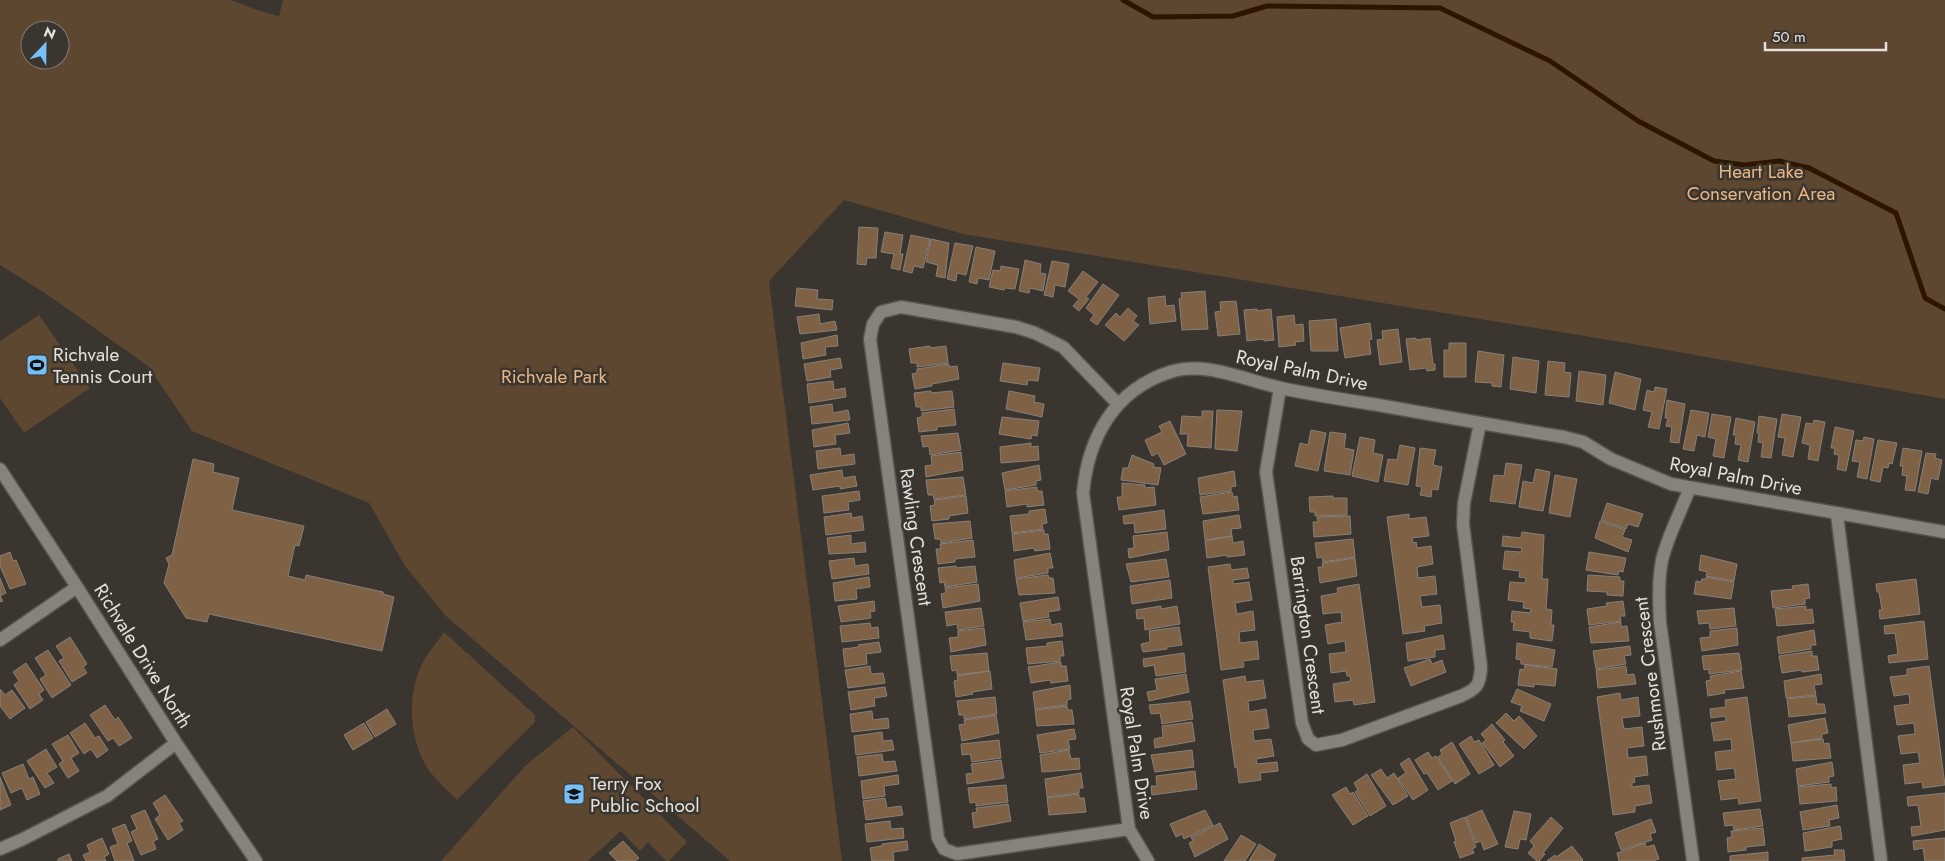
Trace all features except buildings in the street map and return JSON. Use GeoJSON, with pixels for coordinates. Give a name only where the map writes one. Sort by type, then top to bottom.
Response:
{"type":"FeatureCollection","features":[{"type":"Feature","properties":{"kind":"street","name":"Rawling Crescent"},"geometry":{"type":"LineString","coordinates":[[1118,404],[1064,347],[1035,332],[901,307],[881,312],[873,324],[870,339],[938,838],[944,849],[957,854],[1128,829]]}},
{"type":"Feature","properties":{"kind":"street","name":"Royal Palm Drive"},"geometry":{"type":"LineString","coordinates":[[1148,861],[1128,829],[1082,493],[1085,469],[1091,450],[1105,421],[1118,404],[1138,389],[1172,371],[1186,369],[1219,370],[1280,388],[1564,437],[1583,442],[1611,459],[1671,484],[1837,515],[1945,532]]}},
{"type":"Feature","properties":{"kind":"street","name":"Barrington Crescent"},"geometry":{"type":"LineString","coordinates":[[1280,388],[1266,472],[1302,723],[1308,739],[1316,745],[1342,740],[1461,696],[1474,690],[1480,680],[1481,667],[1463,524],[1464,503],[1480,423]]}},
{"type":"Feature","properties":{"kind":"street","name":"Richvale Drive North"},"geometry":{"type":"LineString","coordinates":[[0,469],[176,744],[256,861]]}},
{"type":"Feature","properties":{"kind":"street","name":"Rushmore Crescent"},"geometry":{"type":"LineString","coordinates":[[1690,488],[1662,560],[1659,589],[1660,622],[1693,861]]}},
{"type":"Feature","properties":{"kind":"street"},"geometry":{"type":"LineString","coordinates":[[1837,515],[1881,861]]}},
{"type":"Feature","properties":{"kind":"street"},"geometry":{"type":"LineString","coordinates":[[0,640],[77,587]]}},
{"type":"Feature","properties":{"kind":"street"},"geometry":{"type":"LineString","coordinates":[[0,849],[107,796],[176,744]]}},
{"type":"Feature","properties":{"kind":"green space"},"geometry":{"type":"Polygon","coordinates":[[[0,0],[231,0],[279,16],[283,0],[1945,0],[1945,399],[1639,345],[963,234],[844,200],[769,281],[842,861],[730,861],[446,616],[405,566],[369,503],[192,431],[148,366],[48,295],[0,265],[0,0]]]}},
{"type":"Feature","properties":{"kind":"green space","name":"Richvale Tennis Court"},"geometry":{"type":"Polygon","coordinates":[[[39,315],[90,388],[24,433],[0,398],[0,341],[39,315]]]}},
{"type":"Feature","properties":{"kind":"green space"},"geometry":{"type":"Polygon","coordinates":[[[444,632],[535,715],[535,722],[457,800],[433,776],[423,760],[414,733],[412,719],[412,705],[417,677],[424,660],[444,632]]]}},
{"type":"Feature","properties":{"kind":"green space","name":"Terry Fox Public School"},"geometry":{"type":"Polygon","coordinates":[[[573,727],[687,842],[669,861],[666,861],[648,842],[640,851],[621,831],[588,861],[441,861],[525,766],[573,727]]]}},
{"type":"Feature","properties":{"kind":"waterway"},"geometry":{"type":"LineString","coordinates":[[1123,0],[1153,17],[1233,16],[1267,6],[1440,8],[1550,61],[1638,121],[1714,161],[1744,165],[1779,161],[1809,168],[1896,213],[1925,298],[1945,309]]}},
{"type":"Feature","properties":{"kind":"place","name":"Richvale Tennis Court"},"geometry":{"type":"Point","coordinates":[37,365]}},
{"type":"Feature","properties":{"kind":"place","name":"Terry Fox Public School"},"geometry":{"type":"Point","coordinates":[574,794]}},
{"type":"Feature","properties":{"kind":"park label","name":"Heart Lake Conservation Area"},"geometry":{"type":"Point","coordinates":[1761,182]}},
{"type":"Feature","properties":{"kind":"park label","name":"Richvale Park"},"geometry":{"type":"Point","coordinates":[554,376]}}]}
